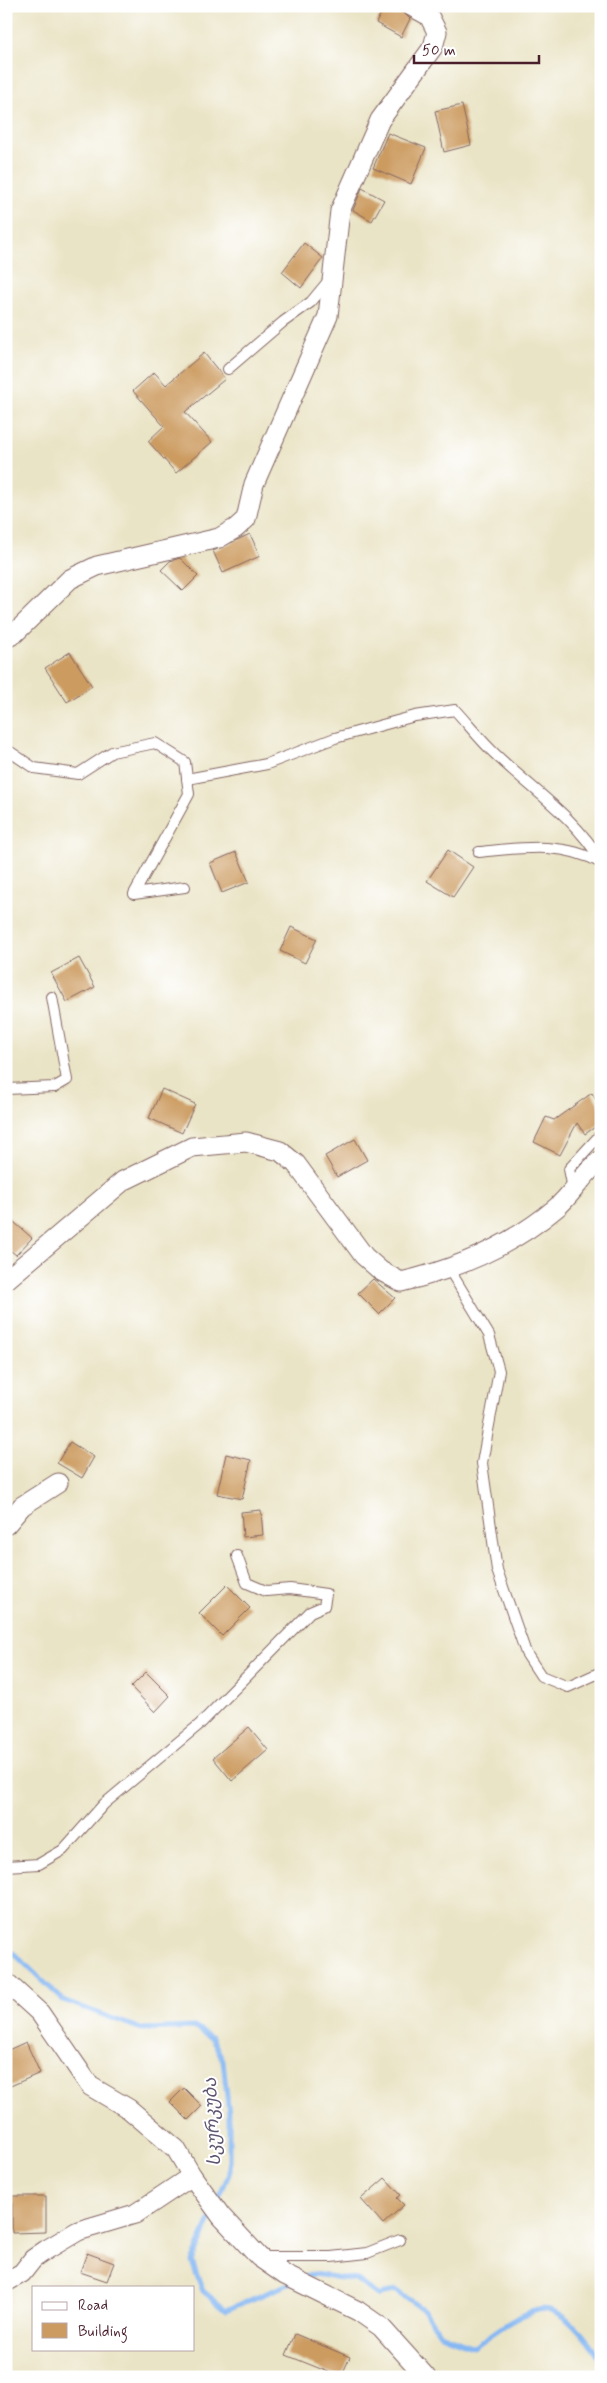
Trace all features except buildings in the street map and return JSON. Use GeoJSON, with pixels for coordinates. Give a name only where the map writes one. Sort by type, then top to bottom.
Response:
{"type":"FeatureCollection","features":[{"type":"Feature","properties":{"kind":"street"},"geometry":{"type":"LineString","coordinates":[[6,638],[14,634],[70,579],[97,566],[219,538],[236,528],[246,519],[254,484],[328,316],[340,211],[380,120],[433,47],[437,32],[429,16],[412,6]]}},
{"type":"Feature","properties":{"kind":"street"},"geometry":{"type":"LineString","coordinates":[[6,1280],[123,1181],[192,1147],[246,1142],[280,1151],[296,1164],[364,1256],[381,1271],[401,1282],[449,1269],[514,1238],[557,1207],[591,1168],[601,1160]]}},
{"type":"Feature","properties":{"kind":"street"},"geometry":{"type":"LineString","coordinates":[[6,1525],[22,1506],[58,1483]]}},
{"type":"Feature","properties":{"kind":"street"},"geometry":{"type":"LineString","coordinates":[[6,1982],[40,2013],[90,2086],[129,2108],[176,2149],[192,2176],[221,2216],[258,2257],[285,2274],[314,2287],[358,2311],[381,2327],[426,2377]]}},
{"type":"Feature","properties":{"kind":"street"},"geometry":{"type":"LineString","coordinates":[[6,2282],[22,2273],[33,2259],[78,2231],[135,2214],[192,2176]]}},
{"type":"Feature","properties":{"kind":"lane"},"geometry":{"type":"LineString","coordinates":[[228,369],[283,322],[311,302],[332,276]]}},
{"type":"Feature","properties":{"kind":"lane"},"geometry":{"type":"LineString","coordinates":[[187,779],[267,764],[335,738],[415,716],[455,710],[491,750],[546,799],[594,849],[601,862]]}},
{"type":"Feature","properties":{"kind":"lane"},"geometry":{"type":"LineString","coordinates":[[6,749],[34,768],[78,774],[112,752],[155,743],[184,762],[189,794],[134,894],[184,887]]}},
{"type":"Feature","properties":{"kind":"lane"},"geometry":{"type":"LineString","coordinates":[[479,852],[539,846],[587,855],[601,862]]}},
{"type":"Feature","properties":{"kind":"lane"},"geometry":{"type":"LineString","coordinates":[[6,1089],[55,1087],[67,1080],[52,997]]}},
{"type":"Feature","properties":{"kind":"lane"},"geometry":{"type":"LineString","coordinates":[[573,1189],[569,1169],[601,1134]]}},
{"type":"Feature","properties":{"kind":"lane"},"geometry":{"type":"LineString","coordinates":[[449,1269],[489,1335],[499,1371],[482,1463],[497,1570],[511,1614],[526,1653],[541,1676],[568,1687],[601,1672]]}},
{"type":"Feature","properties":{"kind":"lane"},"geometry":{"type":"LineString","coordinates":[[6,1866],[39,1864],[63,1850],[104,1804],[200,1724],[310,1612],[324,1606],[326,1594],[290,1589],[266,1591],[248,1583],[237,1556]]}},
{"type":"Feature","properties":{"kind":"lane"},"geometry":{"type":"LineString","coordinates":[[258,2257],[331,2257],[367,2253],[400,2240]]}},
{"type":"Feature","properties":{"kind":"waterway","name":"სკურკუბა"},"geometry":{"type":"LineString","coordinates":[[6,1946],[63,2000],[141,2029],[194,2027],[212,2038],[223,2060],[229,2115],[229,2174],[217,2202]]}},
{"type":"Feature","properties":{"kind":"waterway","name":"სკურკუბა"},"geometry":{"type":"LineString","coordinates":[[213,2213],[192,2262],[203,2291],[226,2310],[291,2283]]}},
{"type":"Feature","properties":{"kind":"waterway","name":"სკურკუბა"},"geometry":{"type":"LineString","coordinates":[[303,2278],[313,2274],[356,2280],[379,2296],[395,2290],[425,2311],[440,2334],[474,2347],[521,2316],[538,2310],[547,2310],[566,2318],[575,2326],[601,2361]]}}]}
